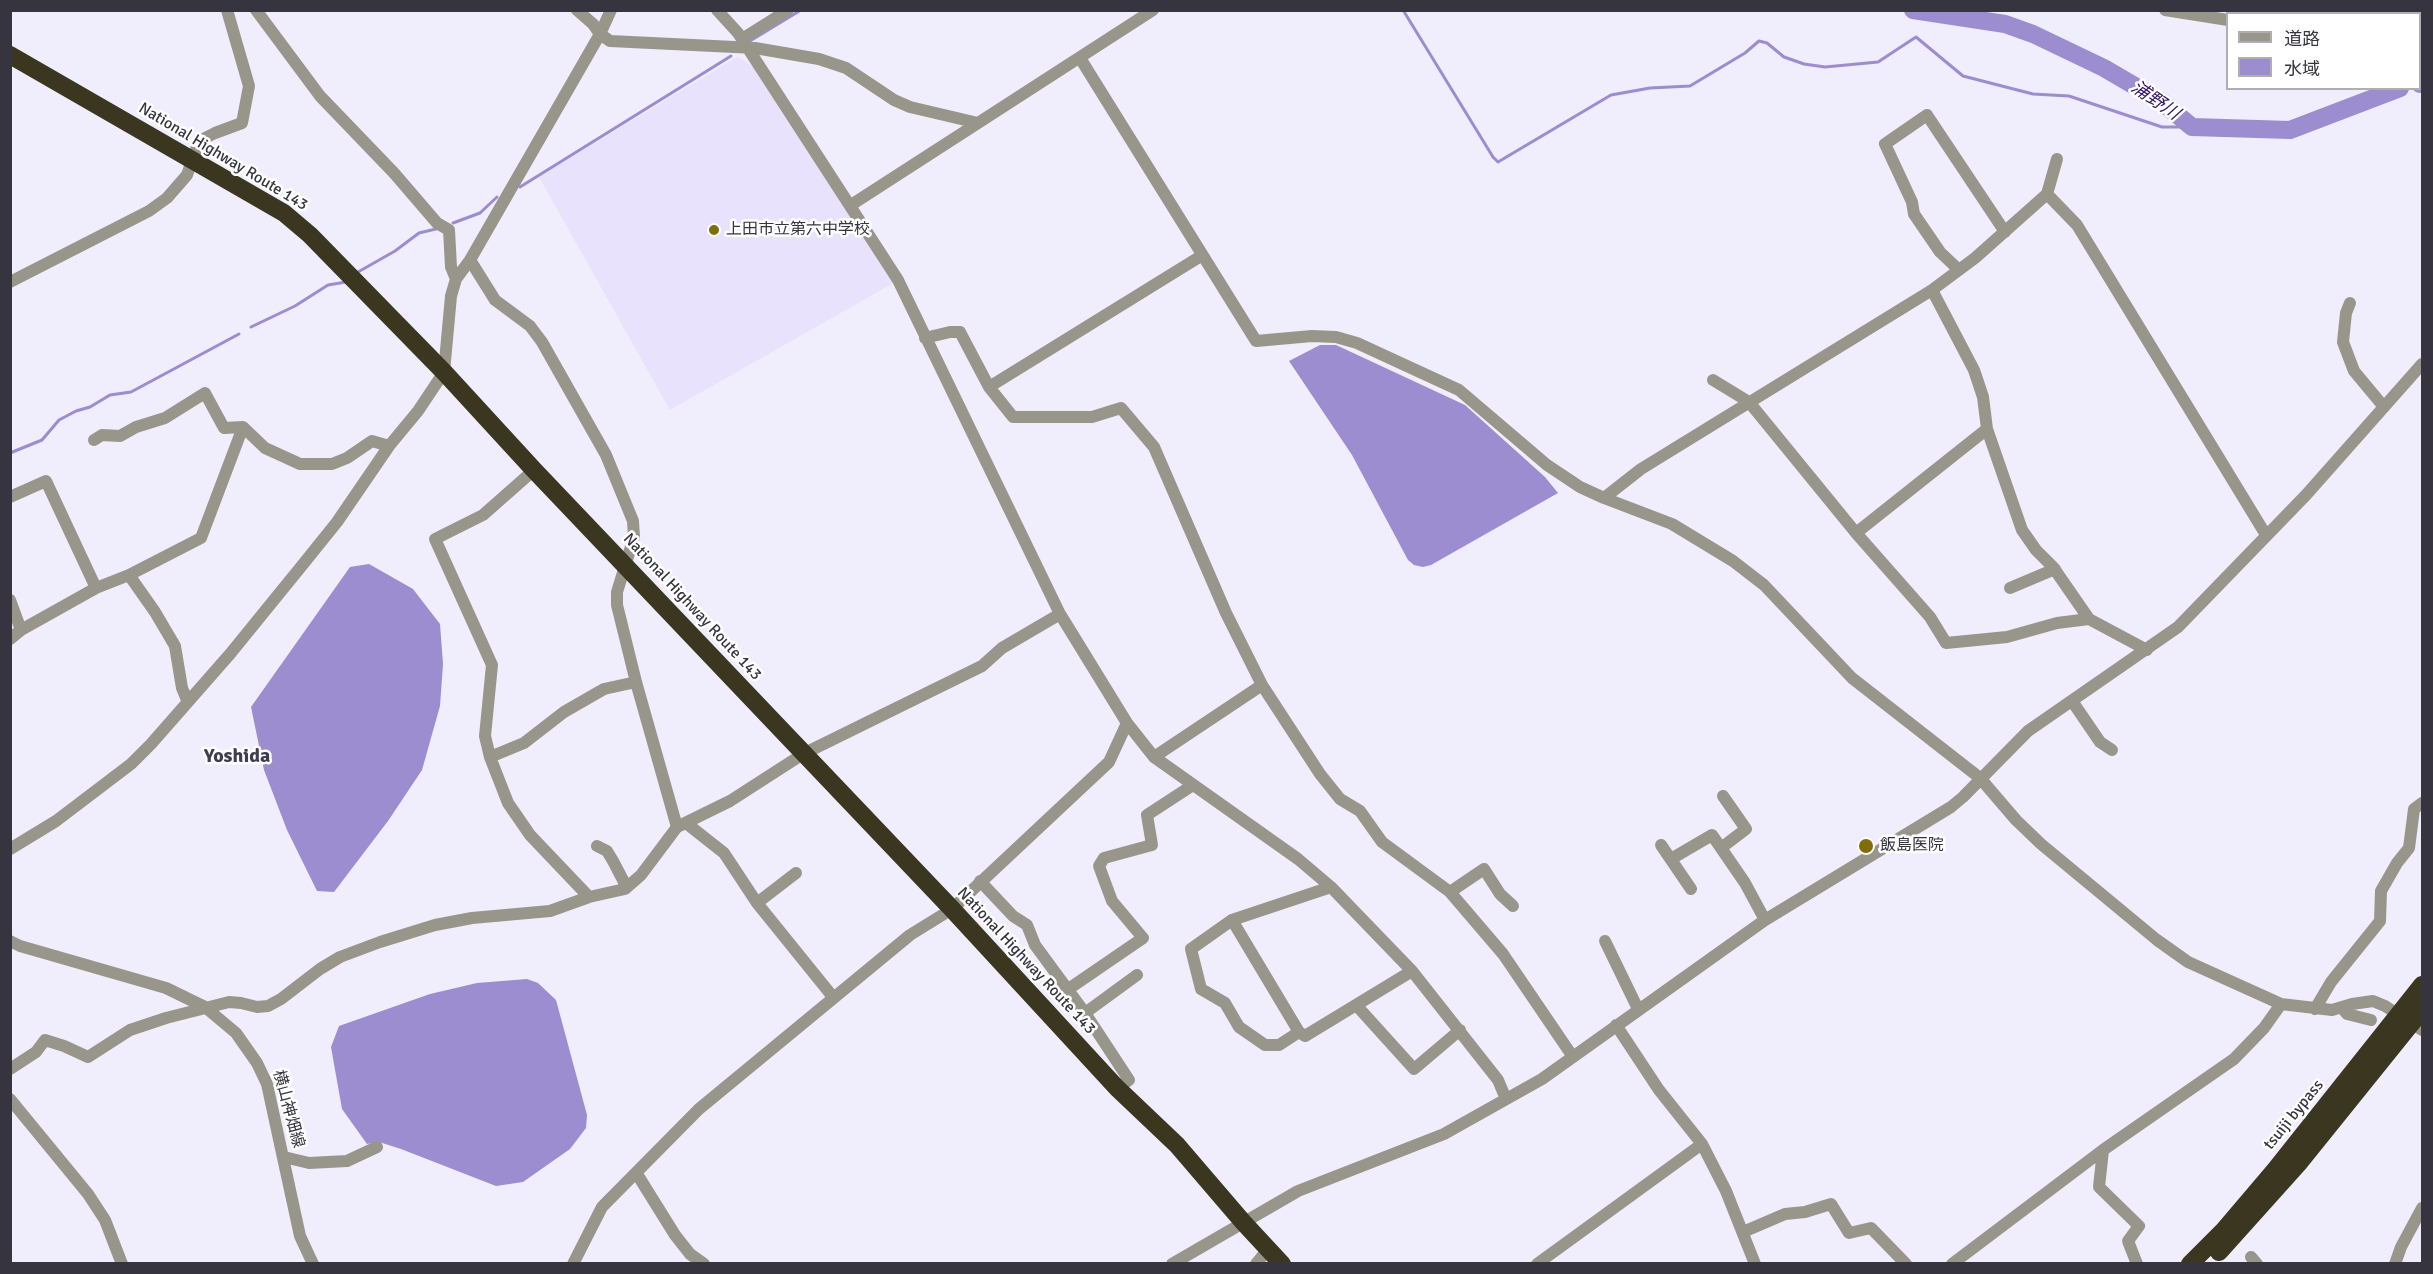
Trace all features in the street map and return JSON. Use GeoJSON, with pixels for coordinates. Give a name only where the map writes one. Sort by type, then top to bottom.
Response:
{"type":"FeatureCollection","features":[{"type":"Feature","properties":{"kind":"highway","name":"National Highway Route 143"},"geometry":{"type":"LineString","coordinates":[[10,55],[284,213],[303,229],[444,372],[534,470],[952,909],[1117,1088],[1177,1145],[1281,1263]]}},
{"type":"Feature","properties":{"kind":"highway","name":"tsuiji bypass"},"geometry":{"type":"LineString","coordinates":[[2207,1263],[2237,1234],[2298,1164],[2414,1020],[2422,985]]}},
{"type":"Feature","properties":{"kind":"highway","name":"tsuiji bypass"},"geometry":{"type":"LineString","coordinates":[[2190,1263],[2224,1230],[2275,1170],[2414,1020]]}},
{"type":"Feature","properties":{"kind":"street"},"geometry":{"type":"LineString","coordinates":[[10,282],[149,211],[177,188],[187,175],[199,141],[242,123],[249,86],[227,10]]}},
{"type":"Feature","properties":{"kind":"street"},"geometry":{"type":"LineString","coordinates":[[256,10],[320,96],[394,173],[437,223],[449,230],[451,267],[456,279]]}},
{"type":"Feature","properties":{"kind":"street"},"geometry":{"type":"LineString","coordinates":[[577,10],[610,41],[745,43],[833,63],[846,68],[894,100],[910,107],[978,123]]}},
{"type":"Feature","properties":{"kind":"street"},"geometry":{"type":"LineString","coordinates":[[10,849],[56,821],[131,764],[151,744],[187,700],[230,654],[317,547],[389,446],[418,411],[444,372],[451,296],[456,279],[470,260],[600,34],[611,10]]}},
{"type":"Feature","properties":{"kind":"street"},"geometry":{"type":"LineString","coordinates":[[717,10],[727,19],[745,43],[898,280],[1060,615],[1127,723],[1154,757],[1298,859],[1331,887],[1412,971],[1498,1080],[1506,1100]]}},
{"type":"Feature","properties":{"kind":"street"},"geometry":{"type":"LineString","coordinates":[[745,43],[788,10]]}},
{"type":"Feature","properties":{"kind":"street"},"geometry":{"type":"LineString","coordinates":[[851,206],[1153,10]]}},
{"type":"Feature","properties":{"kind":"street"},"geometry":{"type":"LineString","coordinates":[[2165,10],[2226,20]]}},
{"type":"Feature","properties":{"kind":"street"},"geometry":{"type":"LineString","coordinates":[[1080,58],[1201,256],[1256,341],[1312,336],[1336,337],[1367,348],[1459,390],[1547,465],[1580,487],[1672,524],[1733,561],[1764,585],[1851,678],[1980,778],[2016,820],[2041,844],[2157,940],[2188,962],[2281,1004],[2332,1010],[2373,1001],[2414,1020]]}},
{"type":"Feature","properties":{"kind":"street"},"geometry":{"type":"LineString","coordinates":[[1959,270],[1940,252],[1914,214],[1912,201],[1885,144],[1927,115],[2005,232]]}},
{"type":"Feature","properties":{"kind":"street"},"geometry":{"type":"LineString","coordinates":[[1604,498],[1641,469],[1932,290],[1959,270],[2047,194],[2057,159]]}},
{"type":"Feature","properties":{"kind":"street"},"geometry":{"type":"LineString","coordinates":[[2047,194],[2077,225],[2266,536]]}},
{"type":"Feature","properties":{"kind":"street"},"geometry":{"type":"LineString","coordinates":[[989,387],[1201,256]]}},
{"type":"Feature","properties":{"kind":"street"},"geometry":{"type":"LineString","coordinates":[[470,260],[495,300],[530,326],[542,342],[606,455],[633,521],[633,537],[617,592],[617,605],[636,682],[682,825],[724,853],[757,903],[833,997]]}},
{"type":"Feature","properties":{"kind":"street"},"geometry":{"type":"LineString","coordinates":[[1932,290],[1974,370],[1983,397],[1987,429],[2022,530],[2055,569],[2088,619],[2147,650]]}},
{"type":"Feature","properties":{"kind":"street"},"geometry":{"type":"LineString","coordinates":[[2350,303],[2346,313],[2343,342],[2354,371],[2384,407]]}},
{"type":"Feature","properties":{"kind":"street"},"geometry":{"type":"LineString","coordinates":[[926,338],[950,332],[960,333],[989,387],[1013,417],[1092,417],[1121,408],[1154,447],[1226,613],[1262,685],[1320,774],[1340,799],[1360,812],[1382,842],[1450,892],[1503,954],[1573,1057]]}},
{"type":"Feature","properties":{"kind":"street"},"geometry":{"type":"LineString","coordinates":[[1172,1263],[1298,1191],[1444,1134],[1542,1079],[1765,920],[1951,807],[2028,731],[2178,627],[2306,495],[2422,363]]}},
{"type":"Feature","properties":{"kind":"street"},"geometry":{"type":"LineString","coordinates":[[1713,380],[1749,402],[1856,533],[1930,617],[1946,643],[2007,637],[2057,623],[2088,619]]}},
{"type":"Feature","properties":{"kind":"street"},"geometry":{"type":"LineString","coordinates":[[94,440],[102,435],[120,436],[136,427],[165,418],[205,393],[224,428],[243,427],[265,448],[300,464],[332,464],[347,458],[372,441],[389,446]]}},
{"type":"Feature","properties":{"kind":"street"},"geometry":{"type":"LineString","coordinates":[[10,639],[21,630],[96,588],[129,575],[201,537],[243,427]]}},
{"type":"Feature","properties":{"kind":"street"},"geometry":{"type":"LineString","coordinates":[[1856,533],[1987,429]]}},
{"type":"Feature","properties":{"kind":"street"},"geometry":{"type":"LineString","coordinates":[[534,470],[483,515],[435,540],[492,665],[485,736],[490,757],[508,803],[530,835],[589,897]]}},
{"type":"Feature","properties":{"kind":"street"},"geometry":{"type":"LineString","coordinates":[[10,497],[46,481],[96,588]]}},
{"type":"Feature","properties":{"kind":"street"},"geometry":{"type":"LineString","coordinates":[[2010,588],[2055,569]]}},
{"type":"Feature","properties":{"kind":"street"},"geometry":{"type":"LineString","coordinates":[[129,575],[175,646],[182,688],[187,700]]}},
{"type":"Feature","properties":{"kind":"street"},"geometry":{"type":"LineString","coordinates":[[10,600],[21,630]]}},
{"type":"Feature","properties":{"kind":"street"},"geometry":{"type":"LineString","coordinates":[[10,1069],[36,1052],[45,1040],[87,1057],[130,1030],[205,1007],[229,1002],[257,1007],[268,1006],[340,957],[435,925],[472,918],[550,911],[589,897],[625,889],[641,875],[682,825],[730,801],[803,754],[982,666],[1002,648],[1060,615]]}},
{"type":"Feature","properties":{"kind":"street"},"geometry":{"type":"LineString","coordinates":[[490,757],[524,743],[564,712],[604,689],[636,682]]}},
{"type":"Feature","properties":{"kind":"street"},"geometry":{"type":"LineString","coordinates":[[1154,757],[1262,685]]}},
{"type":"Feature","properties":{"kind":"street"},"geometry":{"type":"LineString","coordinates":[[2072,701],[2100,742],[2112,750]]}},
{"type":"Feature","properties":{"kind":"street"},"geometry":{"type":"LineString","coordinates":[[573,1263],[602,1208],[699,1109],[910,935],[952,909],[1109,762],[1127,723]]}},
{"type":"Feature","properties":{"kind":"street"},"geometry":{"type":"LineString","coordinates":[[1067,990],[1143,938],[1112,901],[1099,866],[1104,858],[1152,845],[1148,815],[1193,785]]}},
{"type":"Feature","properties":{"kind":"street"},"geometry":{"type":"LineString","coordinates":[[1721,848],[1746,829],[1723,796]]}},
{"type":"Feature","properties":{"kind":"street"},"geometry":{"type":"LineString","coordinates":[[2315,1009],[2331,982],[2380,921],[2382,891],[2397,862],[2409,848],[2414,809],[2422,803]]}},
{"type":"Feature","properties":{"kind":"street"},"geometry":{"type":"LineString","coordinates":[[1671,859],[1712,835],[1745,883],[1765,920]]}},
{"type":"Feature","properties":{"kind":"street"},"geometry":{"type":"LineString","coordinates":[[1661,845],[1691,889]]}},
{"type":"Feature","properties":{"kind":"street"},"geometry":{"type":"LineString","coordinates":[[597,846],[607,851],[624,882],[625,889]]}},
{"type":"Feature","properties":{"kind":"street"},"geometry":{"type":"LineString","coordinates":[[1450,892],[1484,869],[1500,894],[1513,906]]}},
{"type":"Feature","properties":{"kind":"street"},"geometry":{"type":"LineString","coordinates":[[757,903],[796,873]]}},
{"type":"Feature","properties":{"kind":"street"},"geometry":{"type":"LineString","coordinates":[[980,881],[1013,916],[1027,925],[1035,945],[1085,1013],[1129,1080],[1117,1088]]}},
{"type":"Feature","properties":{"kind":"street"},"geometry":{"type":"LineString","coordinates":[[1299,1032],[1279,1045],[1265,1045],[1239,1027],[1225,1003],[1200,989],[1191,949],[1232,920],[1331,887]]}},
{"type":"Feature","properties":{"kind":"street"},"geometry":{"type":"LineString","coordinates":[[1232,920],[1299,1032],[1305,1036],[1412,971]]}},
{"type":"Feature","properties":{"kind":"street","name":"横山神畑線"},"geometry":{"type":"LineString","coordinates":[[10,941],[20,946],[166,988],[205,1007],[236,1032],[257,1063],[267,1084],[300,1236],[313,1263]]}},
{"type":"Feature","properties":{"kind":"street"},"geometry":{"type":"LineString","coordinates":[[1605,941],[1638,1010]]}},
{"type":"Feature","properties":{"kind":"street"},"geometry":{"type":"LineString","coordinates":[[1085,1013],[1137,975]]}},
{"type":"Feature","properties":{"kind":"street"},"geometry":{"type":"LineString","coordinates":[[1952,1263],[2103,1150],[2234,1059],[2264,1028],[2281,1004]]}},
{"type":"Feature","properties":{"kind":"street"},"geometry":{"type":"LineString","coordinates":[[1357,1006],[1414,1069],[1460,1030]]}},
{"type":"Feature","properties":{"kind":"street"},"geometry":{"type":"LineString","coordinates":[[2342,1008],[2347,1014],[2371,1020]]}},
{"type":"Feature","properties":{"kind":"street"},"geometry":{"type":"LineString","coordinates":[[1616,1025],[1659,1090],[1702,1144],[1755,1263]]}},
{"type":"Feature","properties":{"kind":"street"},"geometry":{"type":"LineString","coordinates":[[10,1099],[88,1194],[105,1220],[122,1263]]}},
{"type":"Feature","properties":{"kind":"street"},"geometry":{"type":"LineString","coordinates":[[1537,1263],[1702,1144]]}},
{"type":"Feature","properties":{"kind":"street"},"geometry":{"type":"LineString","coordinates":[[284,1157],[309,1163],[347,1161],[377,1147]]}},
{"type":"Feature","properties":{"kind":"street"},"geometry":{"type":"LineString","coordinates":[[2103,1150],[2099,1187],[2139,1226],[2128,1241],[2137,1263]]}},
{"type":"Feature","properties":{"kind":"street"},"geometry":{"type":"LineString","coordinates":[[637,1174],[675,1235],[690,1254],[704,1263]]}},
{"type":"Feature","properties":{"kind":"street"},"geometry":{"type":"LineString","coordinates":[[1743,1232],[1785,1214],[1805,1212],[1831,1204],[1849,1233],[1870,1228],[1906,1263]]}},
{"type":"Feature","properties":{"kind":"street"},"geometry":{"type":"LineString","coordinates":[[2395,1263],[2422,1208]]}},
{"type":"Feature","properties":{"kind":"street"},"geometry":{"type":"LineString","coordinates":[[1256,1263],[1268,1249]]}},
{"type":"Feature","properties":{"kind":"shaded area","name":"上田市立第六中学校"},"geometry":{"type":"Polygon","coordinates":[[[737,57],[753,66],[895,282],[670,410],[539,177],[737,57]]]}},
{"type":"Feature","properties":{"kind":"water"},"geometry":{"type":"Polygon","coordinates":[[[1320,345],[1336,345],[1465,405],[1545,477],[1558,493],[1431,565],[1423,567],[1414,565],[1408,560],[1352,455],[1289,361],[1320,345]]]}},
{"type":"Feature","properties":{"kind":"water"},"geometry":{"type":"Polygon","coordinates":[[[369,564],[413,589],[440,624],[443,664],[440,706],[422,770],[388,821],[334,892],[317,891],[287,830],[264,770],[251,707],[350,567],[369,564]]]}},
{"type":"Feature","properties":{"kind":"water"},"geometry":{"type":"Polygon","coordinates":[[[527,979],[538,983],[556,1000],[587,1115],[586,1128],[570,1149],[523,1182],[496,1186],[401,1149],[379,1142],[367,1144],[342,1109],[331,1047],[339,1026],[430,994],[477,983],[527,979]]]}},
{"type":"Feature","properties":{"kind":"waterway"},"geometry":{"type":"LineString","coordinates":[[750,41],[801,10]]}},
{"type":"Feature","properties":{"kind":"waterway"},"geometry":{"type":"LineString","coordinates":[[1403,10],[1498,162],[1611,95],[1650,88],[1690,86],[1745,53],[1759,41],[1767,43],[1784,57],[1804,64],[1825,67],[1878,62],[1916,37],[1963,76],[2033,94],[2069,96],[2162,127],[2192,127]]}},
{"type":"Feature","properties":{"kind":"waterway","name":"浦野川"},"geometry":{"type":"LineString","coordinates":[[1913,10],[2005,24],[2033,34],[2104,68],[2162,102],[2192,127],[2290,130],[2395,90]]}},
{"type":"Feature","properties":{"kind":"waterway"},"geometry":{"type":"LineString","coordinates":[[520,187],[731,56]]}},
{"type":"Feature","properties":{"kind":"waterway"},"geometry":{"type":"LineString","coordinates":[[453,223],[480,213],[497,197]]}},
{"type":"Feature","properties":{"kind":"waterway"},"geometry":{"type":"LineString","coordinates":[[358,272],[395,251],[419,233],[440,228]]}},
{"type":"Feature","properties":{"kind":"waterway"},"geometry":{"type":"LineString","coordinates":[[251,327],[295,306],[328,285],[346,282]]}},
{"type":"Feature","properties":{"kind":"waterway"},"geometry":{"type":"LineString","coordinates":[[10,453],[42,440],[59,420],[76,411],[90,407],[110,395],[131,392],[239,334]]}},
{"type":"Feature","properties":{"kind":"place","name":"上田市立第六中学校"},"geometry":{"type":"Point","coordinates":[714,230]}},
{"type":"Feature","properties":{"kind":"place","name":"飯島医院"},"geometry":{"type":"Point","coordinates":[1866,846]}},
{"type":"Feature","properties":{"kind":"district","name":"Yoshida"},"geometry":{"type":"Point","coordinates":[237,757]}}]}
